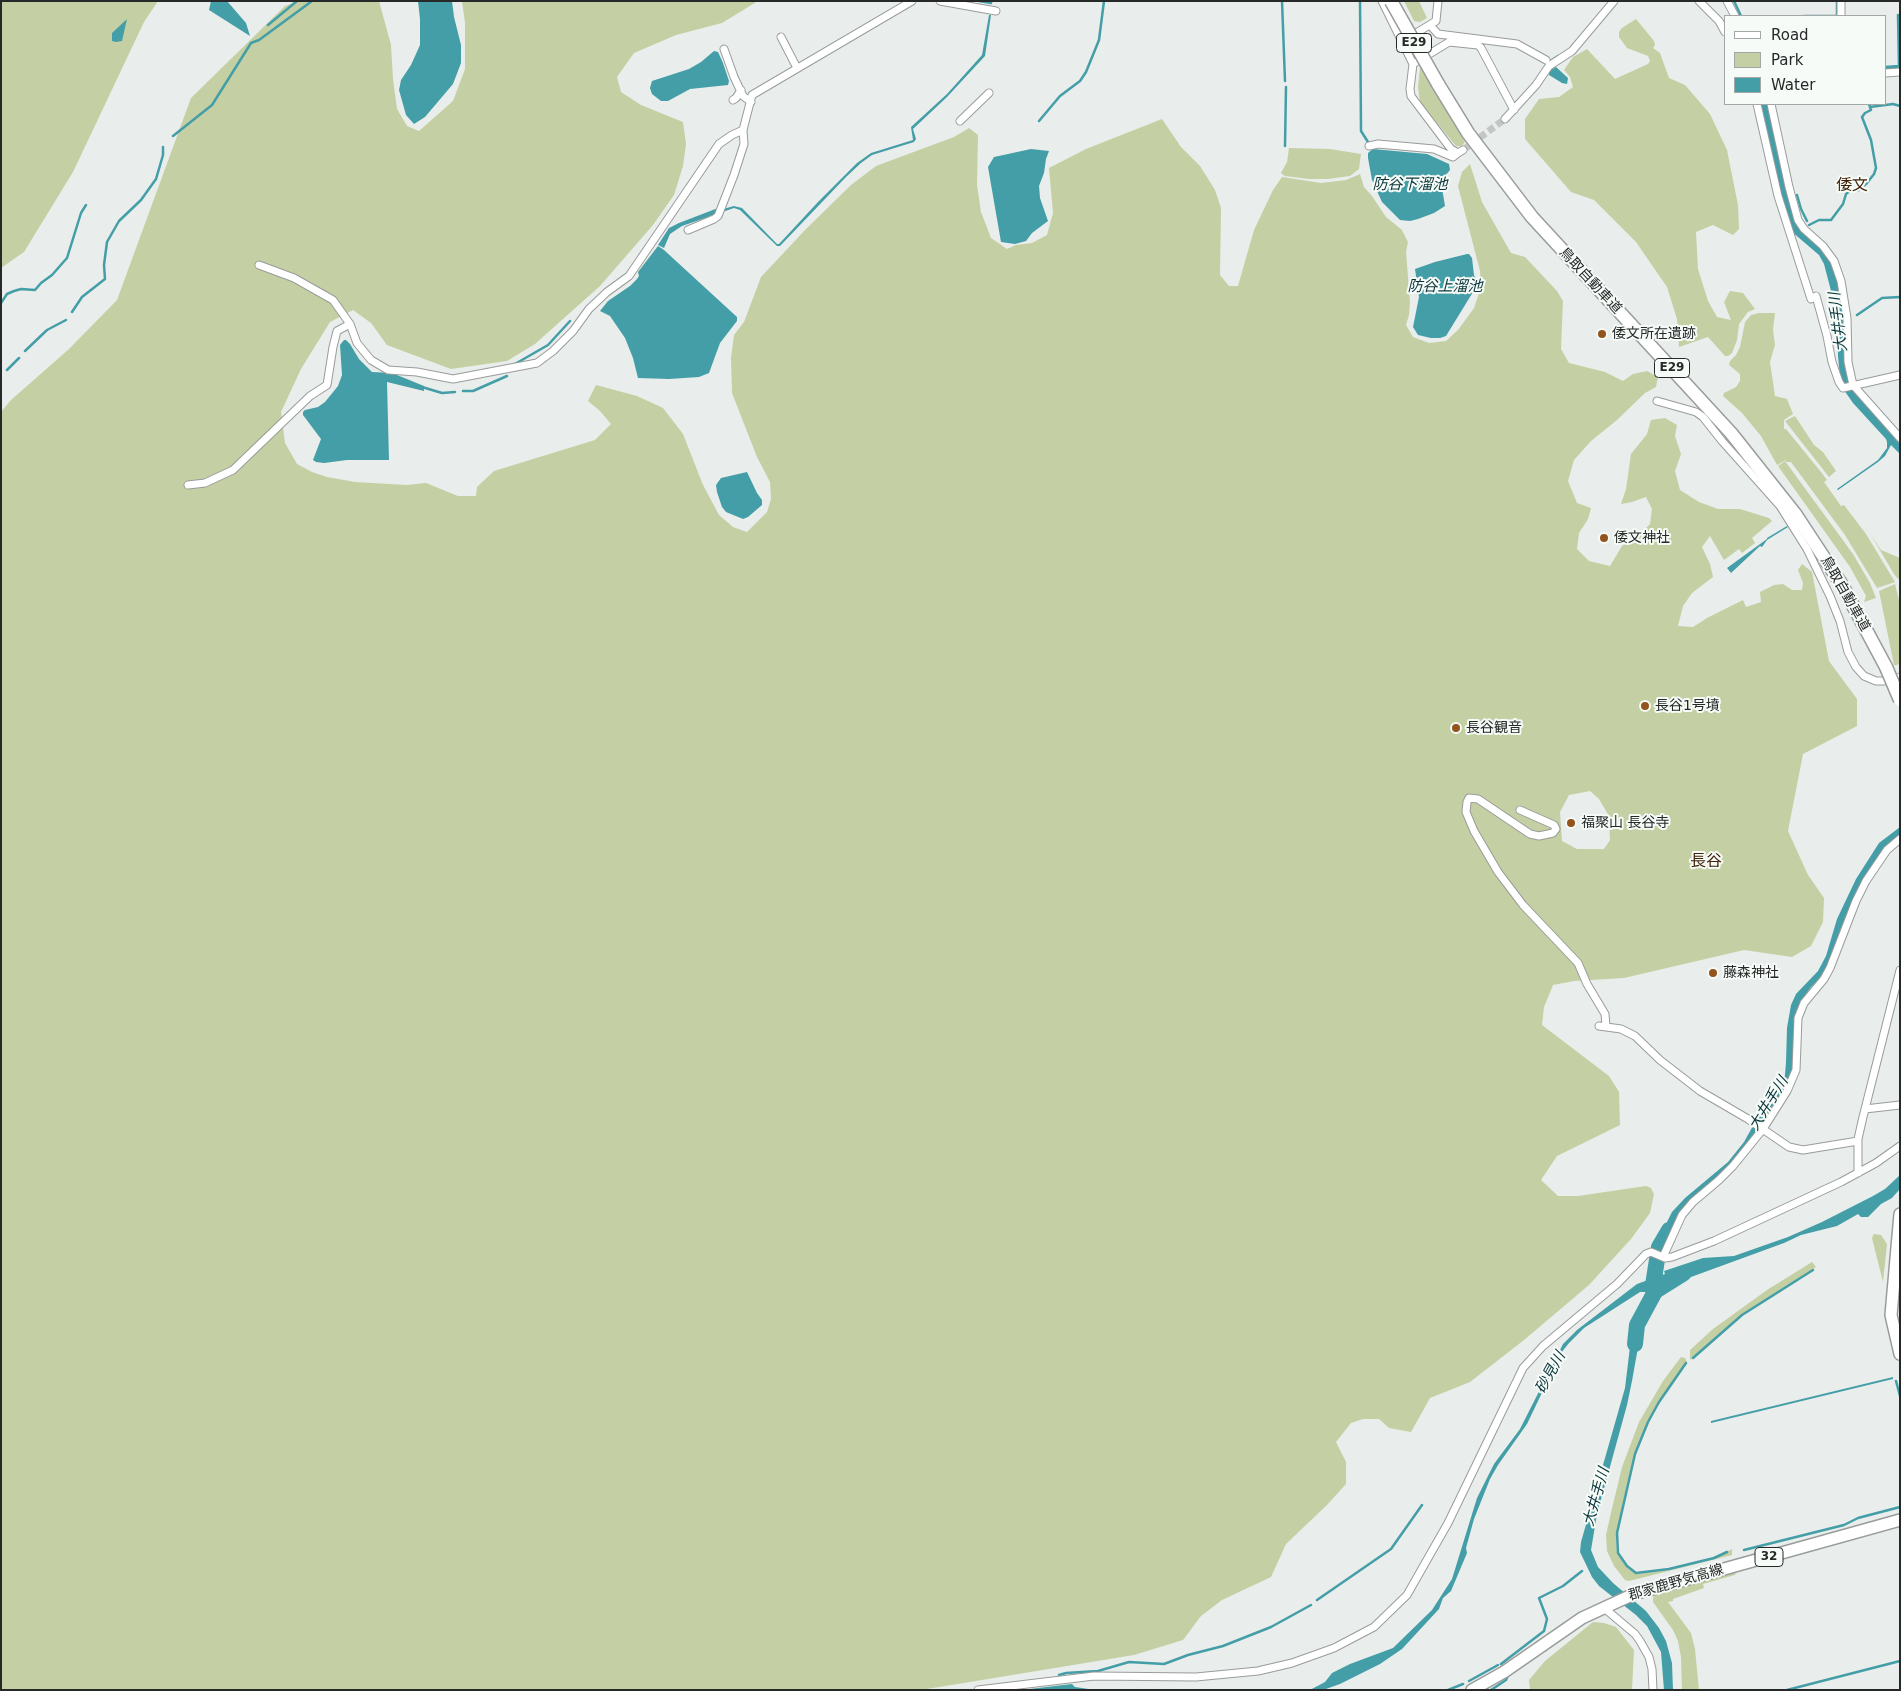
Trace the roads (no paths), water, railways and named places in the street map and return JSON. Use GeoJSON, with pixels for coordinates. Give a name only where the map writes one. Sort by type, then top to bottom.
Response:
{"type":"FeatureCollection","features":[{"type":"Feature","properties":{"kind":"highway","name":"鳥取自動車道"},"geometry":{"type":"LineString","coordinates":[[1391,1],[1440,83],[1472,130],[1584,265],[1736,429],[1801,512],[1861,607],[1888,666],[1900,700]]}},
{"type":"Feature","properties":{"kind":"highway","name":"鳥取自動車道"},"geometry":{"type":"LineString","coordinates":[[1397,1],[1440,83]]}},
{"type":"Feature","properties":{"kind":"highway","name":"鳥取自動車道"},"geometry":{"type":"LineString","coordinates":[[1888,666],[1900,686]]}},
{"type":"Feature","properties":{"kind":"main road"},"geometry":{"type":"LineString","coordinates":[[1900,1214],[1892,1284],[1891,1315],[1900,1354]]}},
{"type":"Feature","properties":{"kind":"main road","name":"郡家鹿野気高線"},"geometry":{"type":"LineString","coordinates":[[1472,1690],[1504,1672],[1582,1618],[1634,1594],[1900,1520]]}},
{"type":"Feature","properties":{"kind":"street"},"geometry":{"type":"LineString","coordinates":[[688,230],[718,216],[744,144],[743,130],[752,95],[912,1]]}},
{"type":"Feature","properties":{"kind":"street"},"geometry":{"type":"LineString","coordinates":[[940,1],[996,11]]}},
{"type":"Feature","properties":{"kind":"street"},"geometry":{"type":"LineString","coordinates":[[1369,146],[1378,144],[1434,149],[1453,157],[1461,152],[1451,149],[1412,96],[1410,89],[1413,64],[1382,1]]}},
{"type":"Feature","properties":{"kind":"street"},"geometry":{"type":"LineString","coordinates":[[1402,42],[1436,21],[1438,1]]}},
{"type":"Feature","properties":{"kind":"street"},"geometry":{"type":"LineString","coordinates":[[1505,119],[1536,85],[1549,66],[1572,51],[1614,1]]}},
{"type":"Feature","properties":{"kind":"street"},"geometry":{"type":"LineString","coordinates":[[1699,1],[1719,21],[1724,30]]}},
{"type":"Feature","properties":{"kind":"street"},"geometry":{"type":"LineString","coordinates":[[1727,1],[1734,15]]}},
{"type":"Feature","properties":{"kind":"street"},"geometry":{"type":"LineString","coordinates":[[1841,1],[1841,15]]}},
{"type":"Feature","properties":{"kind":"street"},"geometry":{"type":"LineString","coordinates":[[1430,25],[1438,34],[1517,44],[1546,60]]}},
{"type":"Feature","properties":{"kind":"street"},"geometry":{"type":"LineString","coordinates":[[781,38],[797,68]]}},
{"type":"Feature","properties":{"kind":"street"},"geometry":{"type":"LineString","coordinates":[[1413,64],[1449,42],[1478,46],[1481,48],[1514,110]]}},
{"type":"Feature","properties":{"kind":"street"},"geometry":{"type":"LineString","coordinates":[[724,48],[743,96],[751,102]]}},
{"type":"Feature","properties":{"kind":"street"},"geometry":{"type":"LineString","coordinates":[[1886,73],[1900,72]]}},
{"type":"Feature","properties":{"kind":"street"},"geometry":{"type":"LineString","coordinates":[[732,100],[736,98],[740,90]]}},
{"type":"Feature","properties":{"kind":"street"},"geometry":{"type":"LineString","coordinates":[[960,120],[989,93]]}},
{"type":"Feature","properties":{"kind":"street"},"geometry":{"type":"LineString","coordinates":[[1757,105],[1778,196],[1811,299],[1816,296],[1832,362],[1843,388],[1900,375]]}},
{"type":"Feature","properties":{"kind":"street"},"geometry":{"type":"LineString","coordinates":[[1771,105],[1798,220],[1804,229],[1823,246],[1834,261],[1840,281],[1847,318],[1848,362],[1853,385],[1900,438]]}},
{"type":"Feature","properties":{"kind":"street"},"geometry":{"type":"LineString","coordinates":[[259,265],[294,278],[333,300],[350,324],[357,343],[371,360],[388,370],[417,372],[453,379],[537,362],[554,351],[573,331],[589,308],[629,276],[719,144],[743,130]]}},
{"type":"Feature","properties":{"kind":"street"},"geometry":{"type":"LineString","coordinates":[[188,484],[205,483],[233,470],[310,396],[327,385],[337,331],[350,324]]}},
{"type":"Feature","properties":{"kind":"street"},"geometry":{"type":"LineString","coordinates":[[1657,401],[1696,412],[1703,417],[1722,442],[1780,506],[1807,549],[1830,596],[1840,621],[1848,652],[1856,667],[1864,676],[1876,681],[1900,677]]}},
{"type":"Feature","properties":{"kind":"street"},"geometry":{"type":"LineString","coordinates":[[1520,810],[1554,825],[1556,830],[1553,833],[1539,836],[1530,834],[1478,799],[1469,798],[1466,812],[1474,831],[1498,872],[1523,905],[1578,963],[1587,984],[1605,1014],[1602,1026],[1621,1029],[1635,1036],[1660,1060],[1700,1091],[1754,1123],[1789,1147],[1803,1150],[1858,1141]]}},
{"type":"Feature","properties":{"kind":"street"},"geometry":{"type":"LineString","coordinates":[[1662,1256],[1686,1209],[1733,1166],[1762,1129],[1787,1090],[1795,1070],[1798,1018],[1804,1003],[1824,979],[1830,968],[1856,901],[1866,881],[1887,850],[1900,839]]}},
{"type":"Feature","properties":{"kind":"street"},"geometry":{"type":"LineString","coordinates":[[1858,1173],[1858,1141],[1864,1109],[1900,970]]}},
{"type":"Feature","properties":{"kind":"street"},"geometry":{"type":"LineString","coordinates":[[1864,1109],[1900,1105]]}},
{"type":"Feature","properties":{"kind":"street"},"geometry":{"type":"LineString","coordinates":[[978,1690],[1094,1676],[1196,1677],[1258,1671],[1292,1663],[1317,1654],[1374,1627],[1407,1594],[1448,1523],[1523,1368],[1543,1346],[1623,1279],[1642,1256],[1651,1252],[1662,1256],[1678,1255],[1714,1242],[1858,1173],[1900,1146]]}},
{"type":"Feature","properties":{"kind":"street"},"geometry":{"type":"LineString","coordinates":[[1603,1607],[1640,1640],[1649,1657],[1652,1669],[1653,1690]]}},
{"type":"Feature","properties":{"kind":"water"},"geometry":{"type":"Polygon","coordinates":[[[211,1],[227,1],[246,23],[250,36],[209,10],[211,1]]]}},
{"type":"Feature","properties":{"kind":"water"},"geometry":{"type":"Polygon","coordinates":[[[418,1],[452,1],[461,45],[461,63],[453,84],[425,117],[414,124],[406,115],[399,90],[401,80],[411,65],[420,45],[418,1]]]}},
{"type":"Feature","properties":{"kind":"water"},"geometry":{"type":"Polygon","coordinates":[[[989,15],[991,15],[985,56],[947,97],[913,129],[916,139],[914,142],[872,155],[861,163],[780,246],[777,246],[740,210],[734,208],[682,226],[670,234],[664,248],[658,245],[669,228],[718,208],[723,209],[734,206],[742,208],[779,244],[857,163],[871,153],[913,140],[911,127],[947,94],[982,55],[989,15]]]}},
{"type":"Feature","properties":{"kind":"water"},"geometry":{"type":"Polygon","coordinates":[[[127,19],[122,41],[112,41],[112,33],[127,19]]]}},
{"type":"Feature","properties":{"kind":"water"},"geometry":{"type":"Polygon","coordinates":[[[714,51],[718,52],[723,63],[729,81],[728,85],[690,89],[668,101],[661,101],[652,94],[650,88],[652,81],[689,69],[714,51]]]}},
{"type":"Feature","properties":{"kind":"water"},"geometry":{"type":"Polygon","coordinates":[[[1556,67],[1568,78],[1567,84],[1549,75],[1549,71],[1556,67]]]}},
{"type":"Feature","properties":{"kind":"water"},"geometry":{"type":"Polygon","coordinates":[[[1760,105],[1769,105],[1788,198],[1797,223],[1826,253],[1839,286],[1844,313],[1845,365],[1848,378],[1855,393],[1900,444],[1900,454],[1891,445],[1885,456],[1878,462],[1838,490],[1878,460],[1887,448],[1887,442],[1844,390],[1840,377],[1838,356],[1838,321],[1824,264],[1819,255],[1791,231],[1779,191],[1760,105]]]}},
{"type":"Feature","properties":{"kind":"water"},"geometry":{"type":"Polygon","coordinates":[[[1031,149],[1049,151],[1039,186],[1040,198],[1048,221],[1032,233],[1026,241],[1015,244],[1001,242],[988,167],[994,157],[1031,149]]]}},
{"type":"Feature","properties":{"kind":"water","name":"防谷下溜池"},"geometry":{"type":"Polygon","coordinates":[[[1373,149],[1427,154],[1449,164],[1450,170],[1445,176],[1442,188],[1445,206],[1434,213],[1418,219],[1410,221],[1400,220],[1382,202],[1372,180],[1368,153],[1373,149]]]}},
{"type":"Feature","properties":{"kind":"water"},"geometry":{"type":"Polygon","coordinates":[[[658,246],[737,317],[737,321],[720,343],[709,373],[699,377],[669,379],[638,378],[625,338],[610,316],[600,311],[608,301],[637,279],[639,276],[638,272],[658,246]]]}},
{"type":"Feature","properties":{"kind":"water","name":"防谷上溜池"},"geometry":{"type":"Polygon","coordinates":[[[1467,254],[1472,258],[1477,288],[1446,336],[1431,338],[1418,335],[1413,327],[1419,297],[1415,269],[1467,254]]]}},
{"type":"Feature","properties":{"kind":"water"},"geometry":{"type":"Polygon","coordinates":[[[344,340],[350,344],[359,359],[372,372],[392,373],[424,386],[424,391],[387,382],[389,460],[347,460],[324,463],[313,460],[321,439],[303,415],[303,412],[318,407],[325,402],[338,386],[342,375],[340,345],[344,340]]]}},
{"type":"Feature","properties":{"kind":"water"},"geometry":{"type":"Polygon","coordinates":[[[747,472],[762,500],[762,505],[743,519],[726,512],[722,507],[716,485],[721,478],[747,472]]]}},
{"type":"Feature","properties":{"kind":"water"},"geometry":{"type":"Polygon","coordinates":[[[1787,526],[1767,540],[1762,547],[1760,546],[1731,573],[1727,568],[1767,538],[1787,526]]]}},
{"type":"Feature","properties":{"kind":"water"},"geometry":{"type":"Polygon","coordinates":[[[1900,827],[1900,836],[1887,845],[1862,882],[1824,975],[1811,987],[1800,1003],[1796,1017],[1792,1074],[1779,1099],[1723,1174],[1684,1207],[1663,1251],[1654,1248],[1672,1212],[1685,1198],[1728,1162],[1744,1142],[1759,1115],[1780,1085],[1785,1075],[1787,1028],[1791,1005],[1796,994],[1818,971],[1826,956],[1837,919],[1856,879],[1879,843],[1900,827]]]}},
{"type":"Feature","properties":{"kind":"water","name":"砂見川"},"geometry":{"type":"Polygon","coordinates":[[[1900,1175],[1900,1189],[1892,1198],[1881,1204],[1868,1217],[1861,1217],[1858,1214],[1837,1226],[1801,1235],[1691,1277],[1645,1307],[1647,1294],[1640,1292],[1584,1328],[1561,1353],[1527,1424],[1490,1479],[1474,1519],[1466,1548],[1467,1553],[1451,1591],[1443,1598],[1439,1609],[1402,1649],[1380,1664],[1340,1684],[1323,1690],[1310,1690],[1325,1682],[1332,1673],[1350,1664],[1393,1648],[1432,1610],[1452,1579],[1477,1498],[1494,1464],[1520,1429],[1563,1344],[1577,1330],[1637,1284],[1665,1274],[1664,1271],[1703,1258],[1734,1256],[1788,1237],[1873,1196],[1885,1189],[1900,1175]]]}},
{"type":"Feature","properties":{"kind":"water"},"geometry":{"type":"Polygon","coordinates":[[[1633,1322],[1642,1325],[1632,1381],[1597,1514],[1591,1550],[1598,1567],[1613,1583],[1646,1611],[1659,1628],[1666,1641],[1672,1663],[1673,1690],[1664,1690],[1661,1652],[1647,1626],[1599,1586],[1592,1577],[1580,1552],[1581,1542],[1625,1388],[1633,1322]]]}},
{"type":"Feature","properties":{"kind":"water"},"geometry":{"type":"Polygon","coordinates":[[[1893,1377],[1893,1379],[1711,1423],[1711,1421],[1893,1377]]]}},
{"type":"Feature","properties":{"kind":"water"},"geometry":{"type":"Polygon","coordinates":[[[1072,1684],[1075,1687],[1095,1690],[1021,1690],[1072,1684]]]}},
{"type":"Feature","properties":{"kind":"waterway"},"geometry":{"type":"LineString","coordinates":[[268,25],[297,1]]}},
{"type":"Feature","properties":{"kind":"waterway"},"geometry":{"type":"LineString","coordinates":[[173,136],[212,105],[251,43],[259,40],[312,1]]}},
{"type":"Feature","properties":{"kind":"waterway"},"geometry":{"type":"LineString","coordinates":[[979,1],[991,3],[991,1]]}},
{"type":"Feature","properties":{"kind":"waterway"},"geometry":{"type":"LineString","coordinates":[[1039,121],[1060,96],[1080,81],[1086,72],[1099,40],[1104,1]]}},
{"type":"Feature","properties":{"kind":"waterway"},"geometry":{"type":"LineString","coordinates":[[1282,1],[1285,81]]}},
{"type":"Feature","properties":{"kind":"waterway"},"geometry":{"type":"LineString","coordinates":[[1360,1],[1361,131],[1368,142]]}},
{"type":"Feature","properties":{"kind":"waterway"},"geometry":{"type":"LineString","coordinates":[[1734,1],[1741,15]]}},
{"type":"Feature","properties":{"kind":"waterway"},"geometry":{"type":"LineString","coordinates":[[1837,1],[1837,15]]}},
{"type":"Feature","properties":{"kind":"waterway"},"geometry":{"type":"LineString","coordinates":[[1886,67],[1899,66],[1898,15]]}},
{"type":"Feature","properties":{"kind":"waterway"},"geometry":{"type":"LineString","coordinates":[[1549,62],[1558,56]]}},
{"type":"Feature","properties":{"kind":"waterway"},"geometry":{"type":"LineString","coordinates":[[1886,69],[1900,68]]}},
{"type":"Feature","properties":{"kind":"waterway"},"geometry":{"type":"LineString","coordinates":[[1285,146],[1286,87]]}},
{"type":"Feature","properties":{"kind":"waterway"},"geometry":{"type":"LineString","coordinates":[[1809,225],[1819,220],[1831,220],[1843,204],[1846,194],[1850,191],[1859,190],[1874,174],[1876,168],[1871,140],[1862,117],[1871,110],[1869,105]]}},
{"type":"Feature","properties":{"kind":"waterway"},"geometry":{"type":"LineString","coordinates":[[1870,107],[1885,105]]}},
{"type":"Feature","properties":{"kind":"waterway"},"geometry":{"type":"LineString","coordinates":[[1886,105],[1900,106]]}},
{"type":"Feature","properties":{"kind":"waterway"},"geometry":{"type":"LineString","coordinates":[[72,312],[82,297],[105,279],[104,265],[107,242],[119,221],[141,200],[156,179],[163,155],[163,147]]}},
{"type":"Feature","properties":{"kind":"waterway"},"geometry":{"type":"LineString","coordinates":[[1797,195],[1807,221]]}},
{"type":"Feature","properties":{"kind":"waterway"},"geometry":{"type":"LineString","coordinates":[[1,303],[7,294],[14,291],[21,289],[35,290],[67,258],[81,213],[86,205]]}},
{"type":"Feature","properties":{"kind":"waterway"},"geometry":{"type":"LineString","coordinates":[[1857,315],[1882,298],[1900,297]]}},
{"type":"Feature","properties":{"kind":"waterway"},"geometry":{"type":"LineString","coordinates":[[25,351],[47,330],[66,320]]}},
{"type":"Feature","properties":{"kind":"waterway"},"geometry":{"type":"LineString","coordinates":[[515,364],[548,345],[570,321]]}},
{"type":"Feature","properties":{"kind":"waterway"},"geometry":{"type":"LineString","coordinates":[[7,370],[19,358]]}},
{"type":"Feature","properties":{"kind":"waterway"},"geometry":{"type":"LineString","coordinates":[[463,391],[473,391],[507,376]]}},
{"type":"Feature","properties":{"kind":"waterway"},"geometry":{"type":"LineString","coordinates":[[422,387],[442,393],[455,392]]}},
{"type":"Feature","properties":{"kind":"waterway","name":"大井手川"},"geometry":{"type":"LineString","coordinates":[[1653,1285],[1659,1247],[1669,1230]]}},
{"type":"Feature","properties":{"kind":"waterway"},"geometry":{"type":"LineString","coordinates":[[1693,1358],[1742,1315],[1813,1270]]}},
{"type":"Feature","properties":{"kind":"waterway","name":"大井手川"},"geometry":{"type":"LineString","coordinates":[[1635,1344],[1637,1325],[1658,1286]]}},
{"type":"Feature","properties":{"kind":"waterway"},"geometry":{"type":"LineString","coordinates":[[1686,1363],[1659,1402],[1648,1422],[1635,1454],[1617,1533],[1618,1553],[1627,1566],[1636,1573],[1669,1569],[1714,1558],[1727,1552]]}},
{"type":"Feature","properties":{"kind":"waterway"},"geometry":{"type":"LineString","coordinates":[[1896,1381],[1900,1396]]}},
{"type":"Feature","properties":{"kind":"waterway"},"geometry":{"type":"LineString","coordinates":[[1317,1600],[1391,1549],[1422,1505]]}},
{"type":"Feature","properties":{"kind":"waterway"},"geometry":{"type":"LineString","coordinates":[[1744,1550],[1844,1525],[1858,1518],[1900,1507]]}},
{"type":"Feature","properties":{"kind":"waterway"},"geometry":{"type":"LineString","coordinates":[[1501,1664],[1544,1631],[1547,1619],[1539,1598],[1563,1586],[1582,1571]]}},
{"type":"Feature","properties":{"kind":"waterway"},"geometry":{"type":"LineString","coordinates":[[1059,1675],[1098,1671],[1129,1662],[1164,1664],[1188,1655],[1223,1646],[1271,1627],[1311,1605]]}},
{"type":"Feature","properties":{"kind":"waterway"},"geometry":{"type":"LineString","coordinates":[[1787,1690],[1900,1661]]}},
{"type":"Feature","properties":{"kind":"waterway"},"geometry":{"type":"LineString","coordinates":[[1469,1681],[1498,1665]]}},
{"type":"Feature","properties":{"kind":"waterway"},"geometry":{"type":"LineString","coordinates":[[1491,1690],[1506,1680],[1508,1675]]}},
{"type":"Feature","properties":{"kind":"waterway"},"geometry":{"type":"LineString","coordinates":[[1448,1690],[1463,1684]]}},
{"type":"Feature","properties":{"kind":"tunnel"},"geometry":{"type":"LineString","coordinates":[[1463,150],[1505,119]]}},
{"type":"Feature","properties":{"kind":"place","name":"倭文所在遺跡"},"geometry":{"type":"Point","coordinates":[1602,334]}},
{"type":"Feature","properties":{"kind":"place","name":"倭文神社"},"geometry":{"type":"Point","coordinates":[1604,538]}},
{"type":"Feature","properties":{"kind":"place","name":"長谷1号墳"},"geometry":{"type":"Point","coordinates":[1645,706]}},
{"type":"Feature","properties":{"kind":"place","name":"長谷観音"},"geometry":{"type":"Point","coordinates":[1456,728]}},
{"type":"Feature","properties":{"kind":"place","name":"福聚山 長谷寺"},"geometry":{"type":"Point","coordinates":[1571,823]}},
{"type":"Feature","properties":{"kind":"place","name":"藤森神社"},"geometry":{"type":"Point","coordinates":[1713,973]}},
{"type":"Feature","properties":{"kind":"district","name":"倭文"},"geometry":{"type":"Point","coordinates":[1852,186]}},
{"type":"Feature","properties":{"kind":"district","name":"長谷"},"geometry":{"type":"Point","coordinates":[1706,862]}}]}
